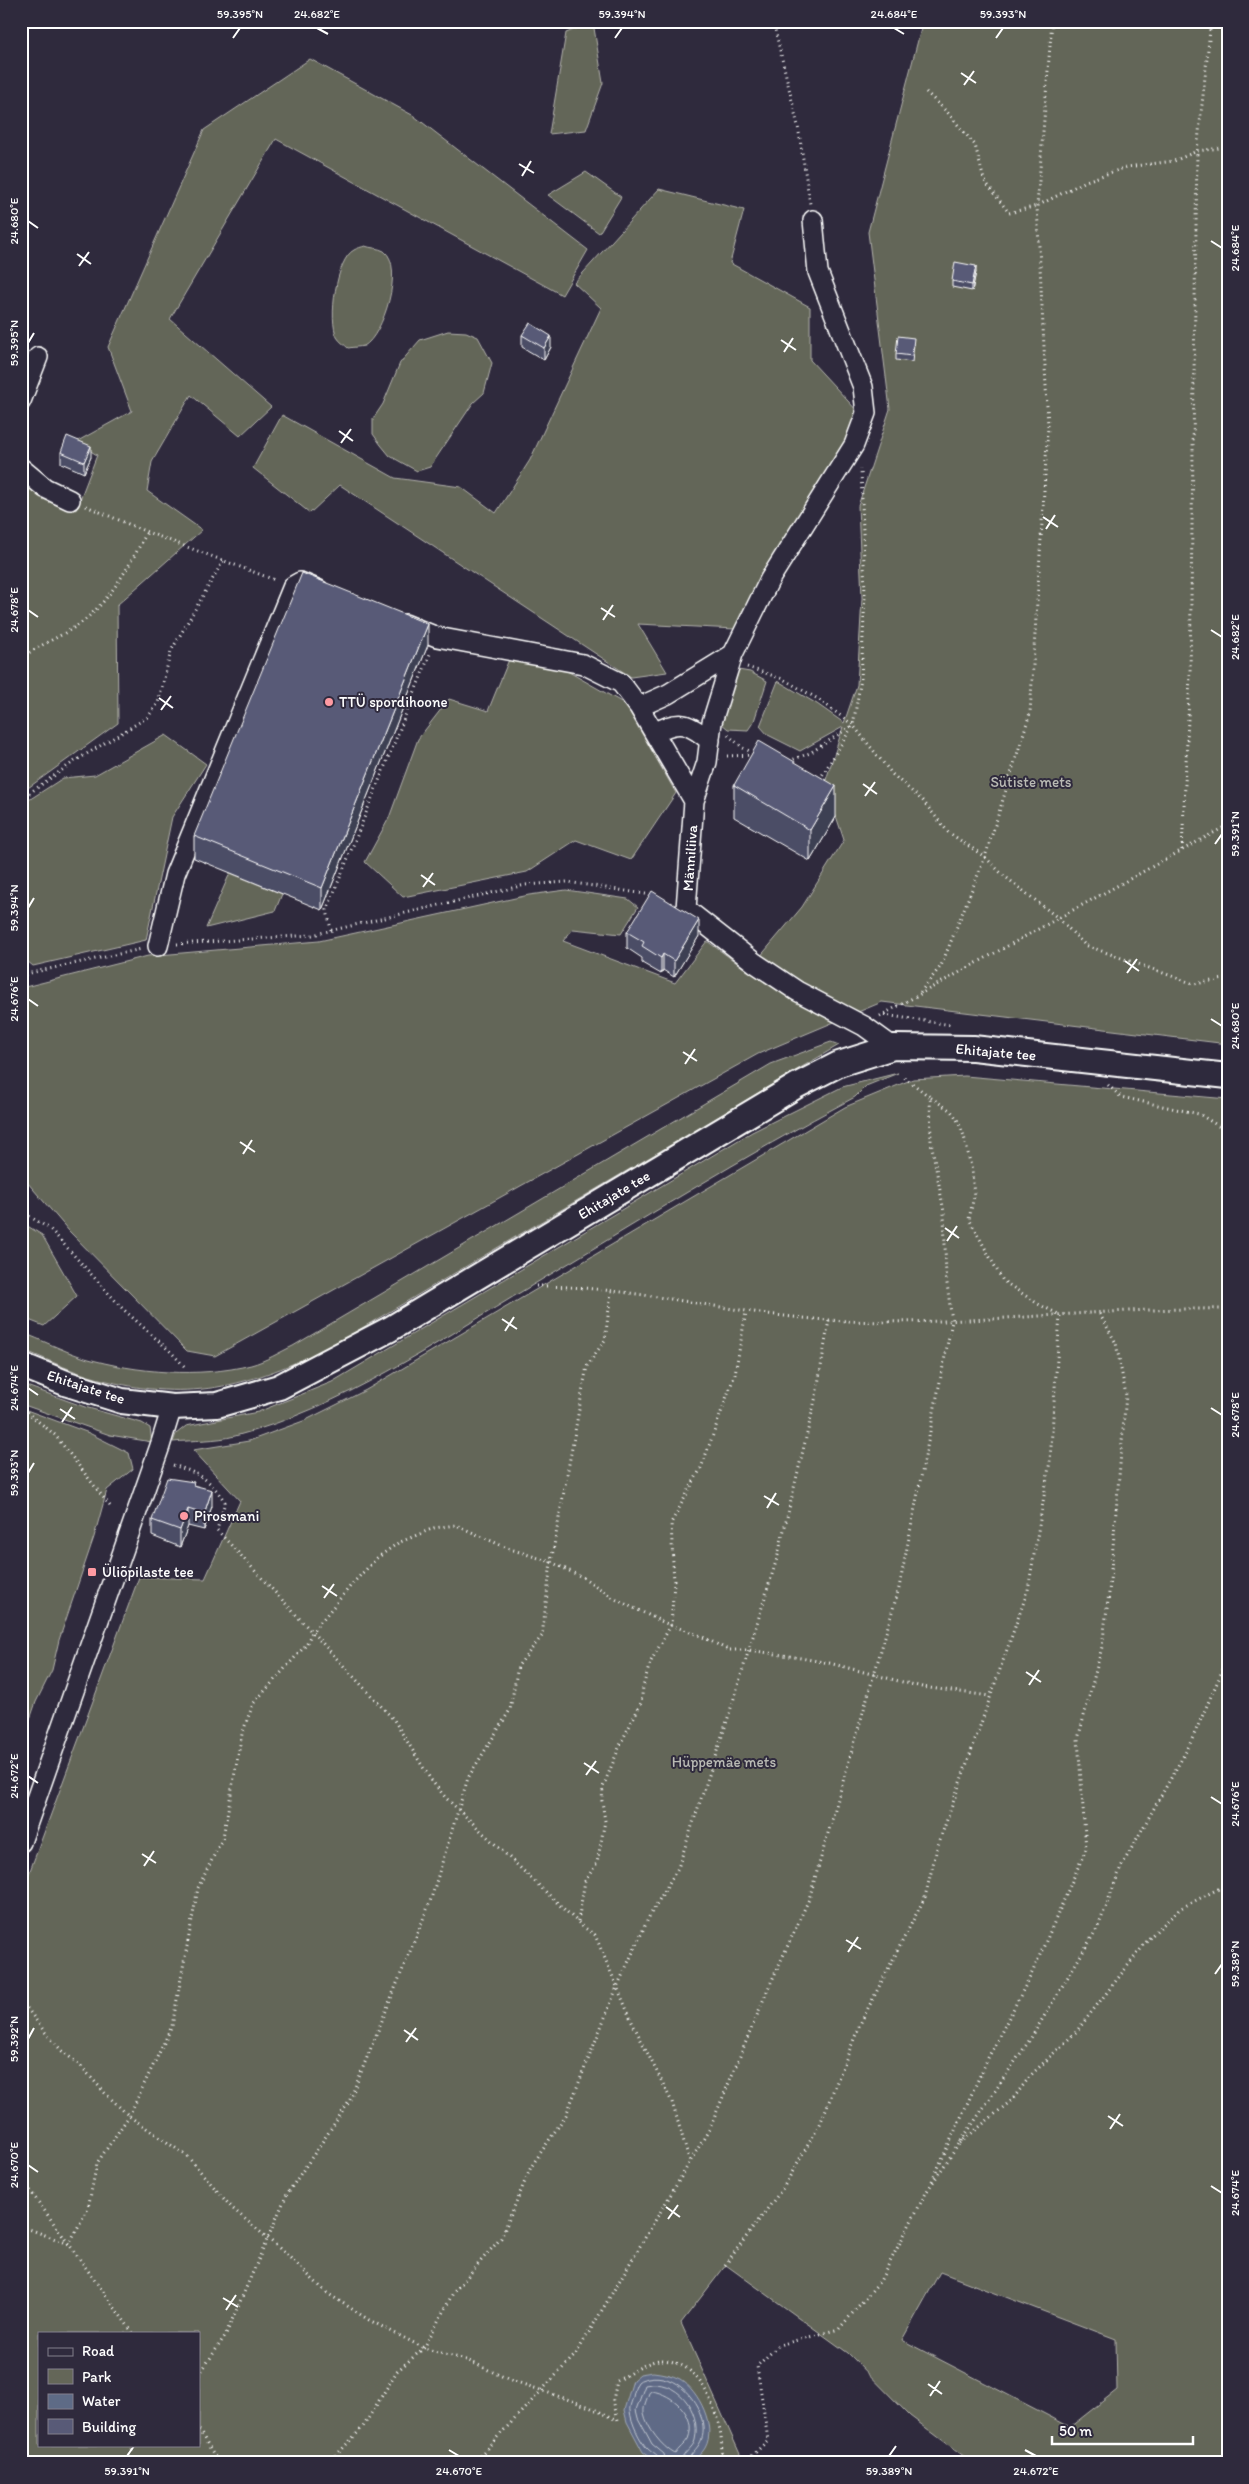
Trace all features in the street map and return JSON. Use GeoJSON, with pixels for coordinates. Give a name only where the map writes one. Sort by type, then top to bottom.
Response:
{"type":"FeatureCollection","features":[{"type":"Feature","properties":{"kind":"main road","name":"Ehitajate tee"},"geometry":{"type":"LineString","coordinates":[[21,1366],[68,1384],[122,1401],[172,1407],[217,1405],[279,1388],[390,1329],[796,1086],[839,1064],[893,1048],[973,1048],[1228,1076]]}},
{"type":"Feature","properties":{"kind":"street","name":"Männiliiva"},"geometry":{"type":"LineString","coordinates":[[813,220],[818,272],[863,387],[866,413],[854,445],[770,579],[731,660],[711,736],[707,762],[694,801],[686,908],[755,963],[797,991],[864,1026],[893,1048]]}},
{"type":"Feature","properties":{"kind":"street"},"geometry":{"type":"LineString","coordinates":[[21,401],[38,357]]}},
{"type":"Feature","properties":{"kind":"street"},"geometry":{"type":"LineString","coordinates":[[21,468],[45,488],[70,500]]}},
{"type":"Feature","properties":{"kind":"street"},"geometry":{"type":"LineString","coordinates":[[158,946],[175,874],[292,586],[300,582],[337,597]]}},
{"type":"Feature","properties":{"kind":"street"},"geometry":{"type":"LineString","coordinates":[[392,619],[437,637],[583,664],[621,683],[640,707],[694,801]]}},
{"type":"Feature","properties":{"kind":"street"},"geometry":{"type":"LineString","coordinates":[[640,707],[661,698],[731,660]]}},
{"type":"Feature","properties":{"kind":"street"},"geometry":{"type":"LineString","coordinates":[[655,733],[663,728],[680,723],[711,736]]}},
{"type":"Feature","properties":{"kind":"street"},"geometry":{"type":"LineString","coordinates":[[21,1842],[156,1458],[172,1407]]}},
{"type":"Feature","properties":{"kind":"path"},"geometry":{"type":"LineString","coordinates":[[774,21],[798,126],[813,220]]}},
{"type":"Feature","properties":{"kind":"path"},"geometry":{"type":"LineString","coordinates":[[918,996],[941,966],[985,857],[1030,713],[1048,427],[1037,206],[1052,21]]}},
{"type":"Feature","properties":{"kind":"path"},"geometry":{"type":"LineString","coordinates":[[1182,850],[1190,675],[1196,151],[1211,21]]}},
{"type":"Feature","properties":{"kind":"path"},"geometry":{"type":"LineString","coordinates":[[926,92],[948,113],[975,145],[984,180],[1009,213],[1037,206],[1086,181],[1127,167],[1174,161],[1196,151],[1228,148]]}},
{"type":"Feature","properties":{"kind":"path"},"geometry":{"type":"LineString","coordinates":[[814,786],[825,774],[853,725],[861,679],[865,596],[860,430]]}},
{"type":"Feature","properties":{"kind":"path"},"geometry":{"type":"LineString","coordinates":[[70,500],[147,532],[292,586]]}},
{"type":"Feature","properties":{"kind":"path"},"geometry":{"type":"LineString","coordinates":[[21,658],[38,646],[78,625],[100,606],[134,557],[147,532]]}},
{"type":"Feature","properties":{"kind":"path"},"geometry":{"type":"LineString","coordinates":[[21,799],[75,761],[148,717],[158,703],[171,651],[223,561]]}},
{"type":"Feature","properties":{"kind":"path"},"geometry":{"type":"LineString","coordinates":[[331,930],[327,910],[437,637]]}},
{"type":"Feature","properties":{"kind":"path"},"geometry":{"type":"LineString","coordinates":[[731,660],[783,679],[818,699],[853,725],[893,775],[923,801],[948,832],[985,857],[1003,875],[1058,918],[1085,945],[1194,984],[1224,979],[1228,976]]}},
{"type":"Feature","properties":{"kind":"path"},"geometry":{"type":"LineString","coordinates":[[780,759],[789,762],[810,753],[853,725]]}},
{"type":"Feature","properties":{"kind":"path"},"geometry":{"type":"LineString","coordinates":[[707,762],[722,756],[758,754],[743,748],[735,739],[724,733],[711,736]]}},
{"type":"Feature","properties":{"kind":"path"},"geometry":{"type":"LineString","coordinates":[[864,1026],[1228,825]]}},
{"type":"Feature","properties":{"kind":"path"},"geometry":{"type":"LineString","coordinates":[[21,976],[158,946],[312,934],[525,886],[567,882],[687,900]]}},
{"type":"Feature","properties":{"kind":"path"},"geometry":{"type":"LineString","coordinates":[[904,1077],[951,1111],[957,1120],[972,1171],[974,1196],[970,1219],[1003,1281],[1038,1304],[1060,1315]]}},
{"type":"Feature","properties":{"kind":"path"},"geometry":{"type":"LineString","coordinates":[[1108,1085],[1121,1097],[1198,1114],[1228,1132]]}},
{"type":"Feature","properties":{"kind":"path"},"geometry":{"type":"LineString","coordinates":[[473,2463],[576,2354],[710,2128],[768,1989],[809,1899],[900,1588],[952,1321],[946,1276],[944,1212],[931,1141],[930,1097]]}},
{"type":"Feature","properties":{"kind":"path"},"geometry":{"type":"LineString","coordinates":[[21,1211],[50,1228],[123,1309],[165,1346],[186,1368]]}},
{"type":"Feature","properties":{"kind":"path"},"geometry":{"type":"LineString","coordinates":[[536,1286],[568,1286],[746,1312],[829,1320],[952,1321],[1180,1308],[1228,1309]]}},
{"type":"Feature","properties":{"kind":"path"},"geometry":{"type":"LineString","coordinates":[[200,2374],[225,2336],[269,2240],[287,2194],[349,2102],[430,1902],[468,1778],[510,1710],[518,1666],[542,1636],[551,1562],[587,1366],[605,1340],[611,1292]]}},
{"type":"Feature","properties":{"kind":"path"},"geometry":{"type":"LineString","coordinates":[[578,1921],[585,1881],[597,1863],[605,1821],[602,1800],[603,1787],[621,1743],[641,1703],[643,1687],[650,1663],[671,1625],[674,1583],[671,1523],[701,1468],[717,1425],[735,1374],[746,1312]]}},
{"type":"Feature","properties":{"kind":"path"},"geometry":{"type":"LineString","coordinates":[[745,2463],[768,2440],[757,2366],[779,2345],[839,2328],[880,2281],[927,2191],[988,2058],[1033,1971],[1086,1849],[1078,1739],[1102,1647],[1109,1593],[1126,1396],[1116,1343],[1099,1313]]}},
{"type":"Feature","properties":{"kind":"path"},"geometry":{"type":"LineString","coordinates":[[726,2265],[783,2188],[820,2124],[860,2024],[925,1897],[937,1848],[1028,1590],[1050,1461],[1060,1315]]}},
{"type":"Feature","properties":{"kind":"path"},"geometry":{"type":"LineString","coordinates":[[330,2463],[363,2427],[397,2371],[424,2348],[453,2293],[501,2238],[531,2167],[566,2115],[617,1987],[649,1917],[678,1868],[778,1555],[816,1396],[829,1320]]}},
{"type":"Feature","properties":{"kind":"path"},"geometry":{"type":"LineString","coordinates":[[23,1409],[55,1435],[110,1506]]}},
{"type":"Feature","properties":{"kind":"path"},"geometry":{"type":"LineString","coordinates":[[156,1458],[199,1475],[213,1484],[225,1502],[218,1530],[394,1720],[431,1780],[458,1808],[595,1935],[617,1987],[672,2102],[690,2162]]}},
{"type":"Feature","properties":{"kind":"path"},"geometry":{"type":"LineString","coordinates":[[69,2244],[88,2208],[97,2163],[129,2116],[172,2026],[198,1888],[224,1837],[242,1734],[253,1704],[306,1645],[312,1632],[376,1558],[398,1543],[434,1528],[456,1525],[507,1548],[551,1562],[584,1578],[615,1599],[671,1625],[701,1636],[728,1650],[749,1650],[830,1664],[922,1687],[990,1696]]}},
{"type":"Feature","properties":{"kind":"path"},"geometry":{"type":"LineString","coordinates":[[927,2191],[1031,2038],[1098,1927],[1121,1867],[1190,1746],[1224,1667],[1228,1643]]}},
{"type":"Feature","properties":{"kind":"path"},"geometry":{"type":"LineString","coordinates":[[957,2146],[1012,2100],[1031,2074],[1076,2032],[1151,1936],[1181,1908],[1228,1884]]}},
{"type":"Feature","properties":{"kind":"path"},"geometry":{"type":"LineString","coordinates":[[21,2000],[62,2051],[81,2066],[129,2116],[187,2156],[232,2208],[285,2252],[327,2293],[369,2320],[424,2348],[469,2361],[508,2379],[587,2406],[618,2420],[613,2400],[617,2381],[636,2369],[661,2359],[680,2364],[695,2374],[703,2386],[720,2432],[722,2456],[728,2463]]}},
{"type":"Feature","properties":{"kind":"path"},"geometry":{"type":"LineString","coordinates":[[21,2178],[132,2332]]}},
{"type":"Feature","properties":{"kind":"path"},"geometry":{"type":"LineString","coordinates":[[21,2226],[69,2244]]}},
{"type":"Feature","properties":{"kind":"path"},"geometry":{"type":"LineString","coordinates":[[200,2432],[219,2463]]}},
{"type":"Feature","properties":{"kind":"path"},"geometry":{"type":"LineString","coordinates":[[123,2463],[135,2446]]}},
{"type":"Feature","properties":{"kind":"green space","name":"Sütiste mets"},"geometry":{"type":"Polygon","coordinates":[[[923,21],[1228,21],[1228,1044],[882,1002],[758,1054],[215,1356],[187,1351],[69,1231],[21,1175],[21,988],[148,956],[319,941],[529,895],[566,890],[628,899],[638,907],[621,934],[573,929],[563,941],[675,983],[707,941],[748,971],[802,907],[844,840],[825,783],[843,727],[800,751],[768,735],[760,726],[778,681],[817,704],[844,723],[857,685],[862,598],[858,506],[890,409],[868,232],[923,21]]]}},
{"type":"Feature","properties":{"kind":"green space"},"geometry":{"type":"Polygon","coordinates":[[[593,22],[603,83],[586,130],[549,134],[566,33],[593,22]]]}},
{"type":"Feature","properties":{"kind":"green space"},"geometry":{"type":"Polygon","coordinates":[[[310,59],[414,116],[588,250],[562,295],[276,139],[170,319],[271,407],[240,436],[191,395],[152,462],[147,491],[202,530],[117,605],[118,723],[21,793],[21,482],[34,491],[76,510],[97,455],[76,442],[132,411],[108,347],[204,130],[310,59]]]}},
{"type":"Feature","properties":{"kind":"green space"},"geometry":{"type":"Polygon","coordinates":[[[586,172],[621,197],[599,233],[548,195],[586,172]]]}},
{"type":"Feature","properties":{"kind":"green space"},"geometry":{"type":"Polygon","coordinates":[[[659,189],[744,210],[730,263],[810,307],[810,360],[860,414],[735,629],[638,624],[667,672],[631,677],[340,485],[310,513],[253,468],[282,415],[395,478],[461,487],[496,513],[530,460],[601,308],[574,283],[659,189]]]}},
{"type":"Feature","properties":{"kind":"green space"},"geometry":{"type":"Polygon","coordinates":[[[365,246],[384,251],[390,259],[392,285],[384,316],[371,340],[364,346],[348,348],[338,338],[334,329],[335,290],[342,265],[348,256],[355,249],[365,246]]]}},
{"type":"Feature","properties":{"kind":"green space"},"geometry":{"type":"Polygon","coordinates":[[[448,331],[466,332],[478,337],[492,363],[484,393],[473,403],[430,467],[417,471],[390,456],[373,434],[373,419],[383,404],[400,363],[420,340],[448,331]]]}},
{"type":"Feature","properties":{"kind":"green space"},"geometry":{"type":"Polygon","coordinates":[[[510,657],[560,667],[625,704],[676,793],[631,860],[576,840],[527,872],[403,897],[365,862],[389,818],[418,739],[449,699],[488,711],[510,657]]]}},
{"type":"Feature","properties":{"kind":"green space"},"geometry":{"type":"Polygon","coordinates":[[[732,669],[750,672],[767,681],[754,721],[748,730],[728,729],[714,717],[732,669]]]}},
{"type":"Feature","properties":{"kind":"green space"},"geometry":{"type":"Polygon","coordinates":[[[166,735],[206,764],[172,817],[146,940],[33,966],[21,956],[21,805],[63,778],[95,775],[166,735]]]}},
{"type":"Feature","properties":{"kind":"green space"},"geometry":{"type":"Polygon","coordinates":[[[230,873],[282,894],[275,911],[206,928],[230,873]]]}},
{"type":"Feature","properties":{"kind":"green space"},"geometry":{"type":"Polygon","coordinates":[[[831,1042],[839,1045],[335,1344],[273,1372],[215,1387],[186,1390],[156,1389],[124,1385],[89,1376],[21,1349],[21,1332],[85,1358],[147,1370],[210,1372],[257,1363],[293,1346],[771,1064],[831,1042]]]}},
{"type":"Feature","properties":{"kind":"green space"},"geometry":{"type":"Polygon","coordinates":[[[898,1073],[866,1086],[855,1097],[732,1166],[424,1351],[351,1391],[275,1424],[235,1436],[212,1440],[173,1442],[176,1434],[186,1426],[258,1412],[332,1382],[752,1132],[842,1087],[898,1073]]]}},
{"type":"Feature","properties":{"kind":"green space","name":"Hüppemäe mets"},"geometry":{"type":"Polygon","coordinates":[[[965,1076],[1228,1099],[1228,2463],[973,2463],[910,2416],[848,2353],[726,2265],[681,2323],[744,2463],[21,2463],[21,1895],[139,1577],[205,1579],[240,1501],[193,1450],[249,1441],[306,1420],[366,1390],[845,1107],[913,1079],[965,1076]],[[940,2272],[902,2340],[1070,2427],[1117,2390],[1116,2339],[940,2272]]]}},
{"type":"Feature","properties":{"kind":"green space"},"geometry":{"type":"Polygon","coordinates":[[[21,1222],[42,1235],[77,1296],[44,1326],[21,1317],[21,1222]]]}},
{"type":"Feature","properties":{"kind":"green space"},"geometry":{"type":"Polygon","coordinates":[[[21,1384],[85,1407],[142,1423],[150,1428],[152,1442],[110,1435],[21,1404],[21,1384]]]}},
{"type":"Feature","properties":{"kind":"green space"},"geometry":{"type":"Polygon","coordinates":[[[21,1408],[89,1433],[129,1453],[133,1469],[107,1490],[94,1537],[59,1640],[52,1670],[36,1702],[21,1745],[21,1408]]]}},
{"type":"Feature","properties":{"kind":"water"},"geometry":{"type":"Polygon","coordinates":[[[653,2372],[667,2374],[680,2379],[694,2392],[704,2410],[709,2430],[708,2439],[704,2450],[691,2463],[657,2462],[643,2452],[627,2422],[624,2410],[633,2380],[640,2374],[653,2372]]]}},
{"type":"Feature","properties":{"kind":"building"},"geometry":{"type":"Polygon","coordinates":[[[955,262],[976,266],[972,285],[952,281],[955,262]]]}},
{"type":"Feature","properties":{"kind":"building"},"geometry":{"type":"Polygon","coordinates":[[[530,323],[551,336],[544,348],[522,335],[530,323]]]}},
{"type":"Feature","properties":{"kind":"building"},"geometry":{"type":"Polygon","coordinates":[[[898,336],[914,338],[912,356],[896,354],[898,336]]]}},
{"type":"Feature","properties":{"kind":"building"},"geometry":{"type":"Polygon","coordinates":[[[67,436],[91,446],[84,462],[61,452],[67,436]]]}},
{"type":"Feature","properties":{"kind":"building","name":"TTÜ spordihoone"},"geometry":{"type":"Polygon","coordinates":[[[302,573],[428,624],[322,888],[194,836],[302,573]]]}},
{"type":"Feature","properties":{"kind":"building"},"geometry":{"type":"Polygon","coordinates":[[[759,741],[836,786],[810,830],[734,785],[759,741]]]}},
{"type":"Feature","properties":{"kind":"building"},"geometry":{"type":"Polygon","coordinates":[[[652,891],[699,920],[674,961],[663,954],[661,958],[642,946],[644,942],[627,932],[652,891]]]}},
{"type":"Feature","properties":{"kind":"building"},"geometry":{"type":"Polygon","coordinates":[[[167,1478],[194,1482],[193,1485],[212,1490],[204,1514],[188,1509],[180,1530],[152,1520],[167,1478]]]}},
{"type":"Feature","properties":{"kind":"place","name":"TTÜ spordihoone"},"geometry":{"type":"Point","coordinates":[329,702]}},
{"type":"Feature","properties":{"kind":"place","name":"Pirosmani"},"geometry":{"type":"Point","coordinates":[184,1516]}},
{"type":"Feature","properties":{"kind":"place","name":"Üliõpilaste tee"},"geometry":{"type":"Point","coordinates":[92,1572]}}]}
